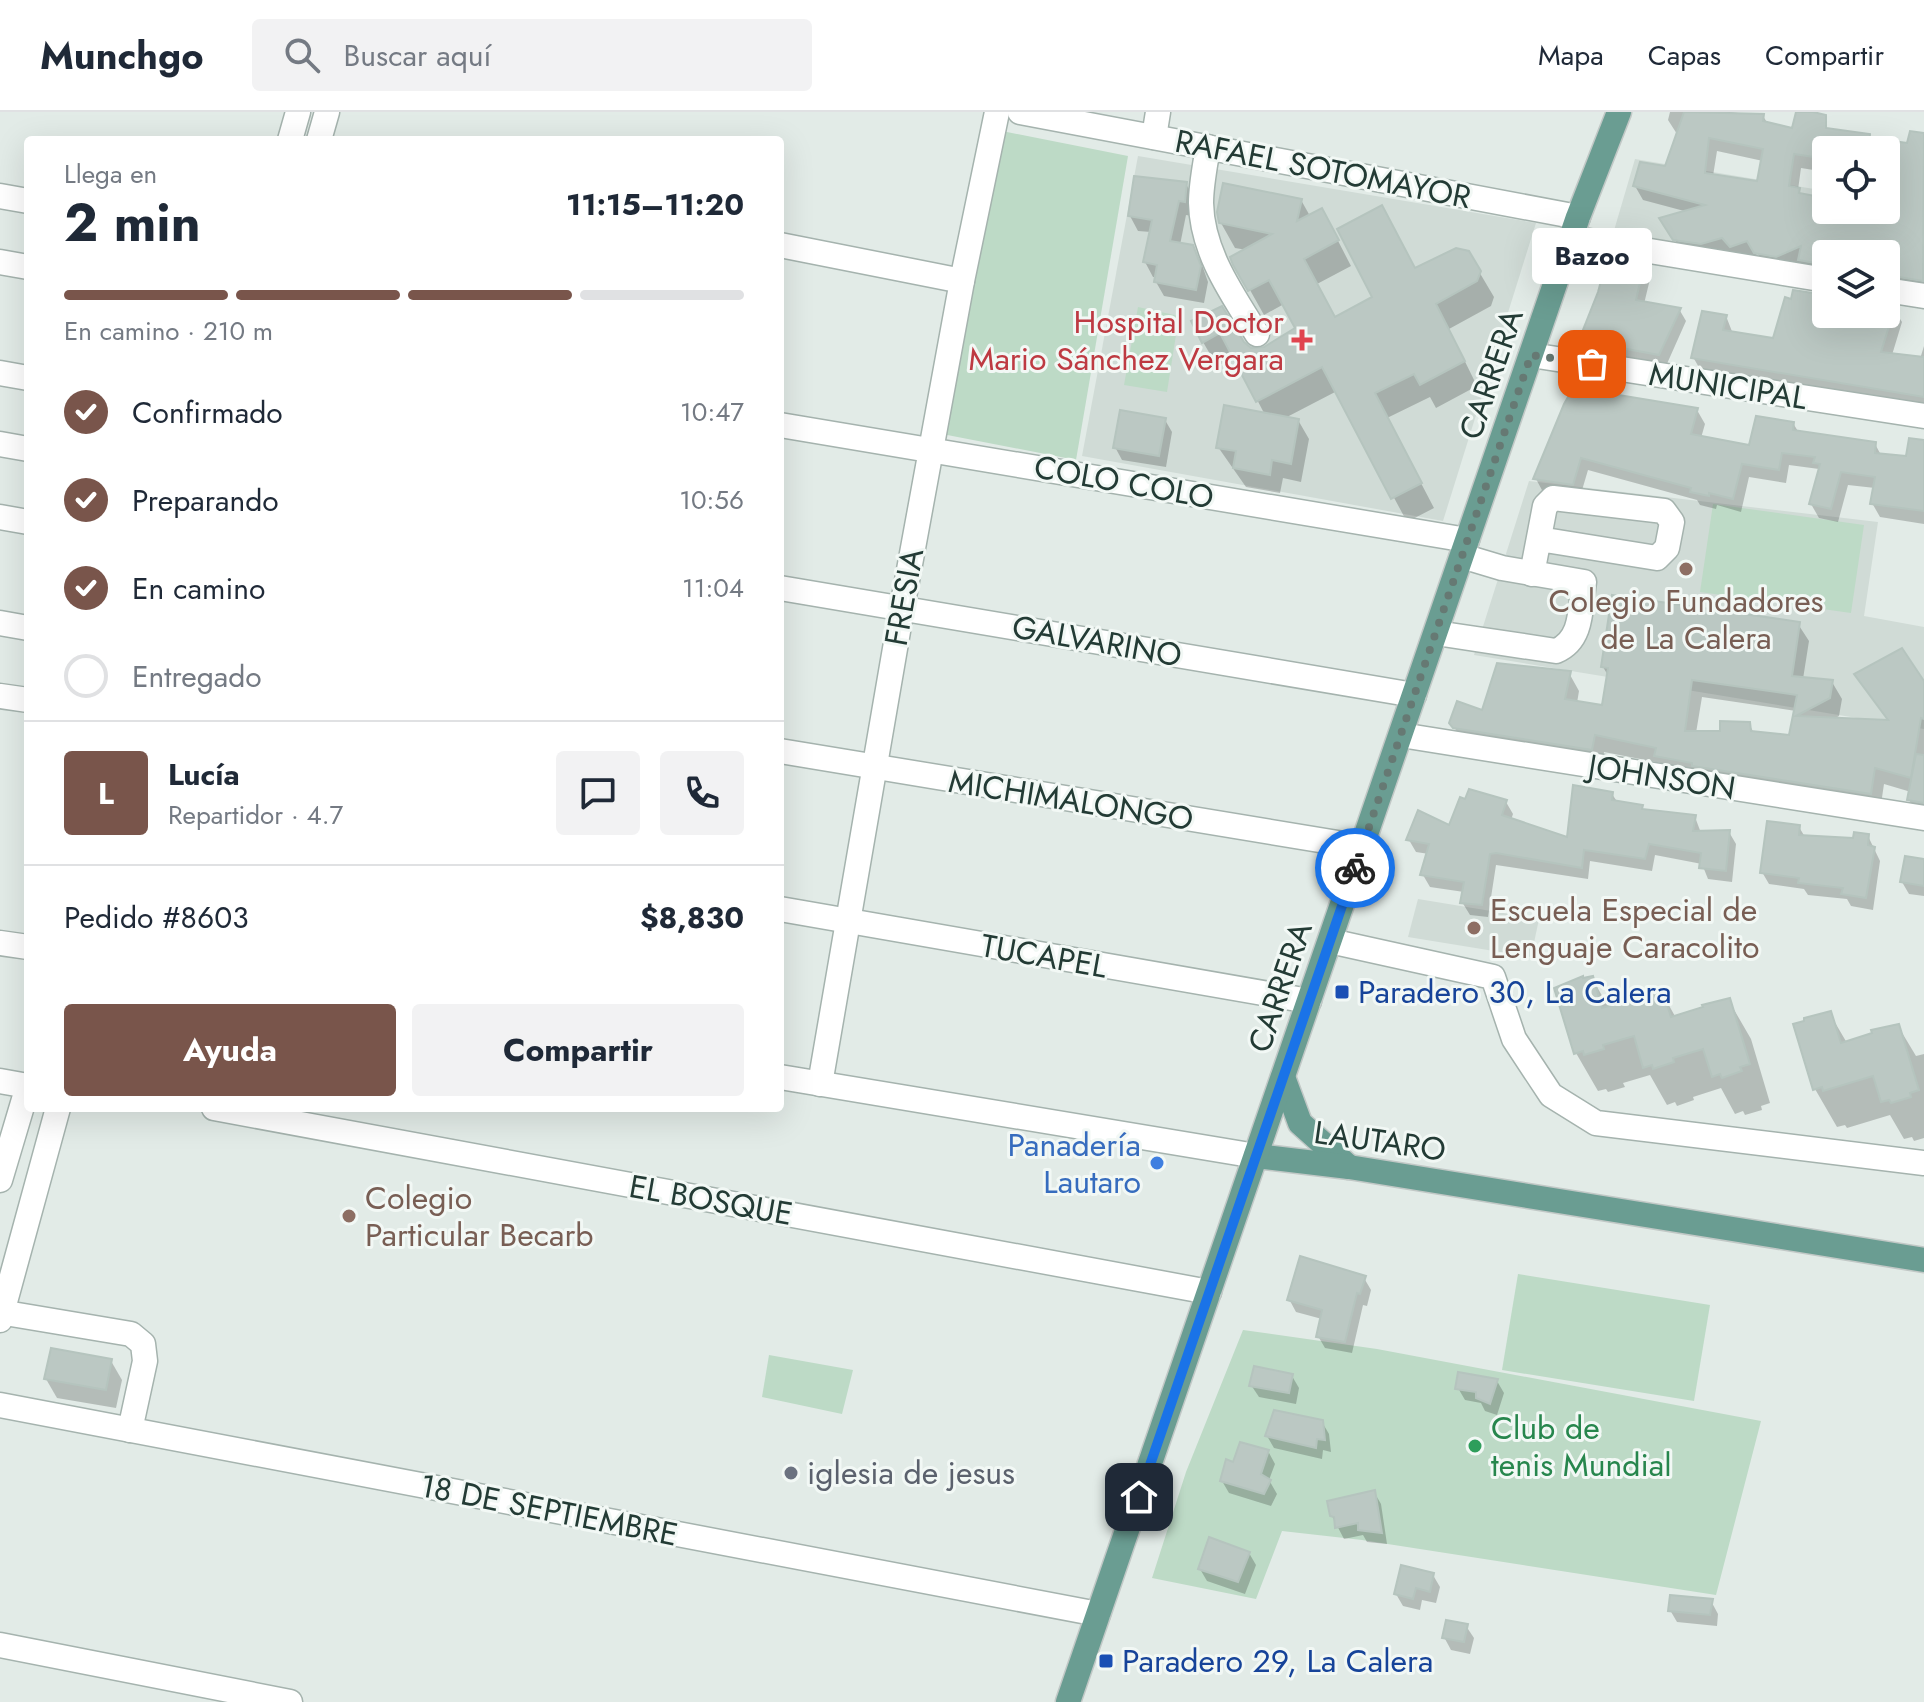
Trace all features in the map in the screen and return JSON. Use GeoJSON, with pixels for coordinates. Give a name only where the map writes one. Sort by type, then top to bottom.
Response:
{"type":"FeatureCollection","features":[{"type":"Feature","properties":{"kind":"main road","name":"CARRERA"},"geometry":{"type":"LineString","coordinates":[[1068,1702],[1575,228],[1619,112]]}},
{"type":"Feature","properties":{"kind":"main road"},"geometry":{"type":"LineString","coordinates":[[1283,1077],[1300,1123],[1349,1167]]}},
{"type":"Feature","properties":{"kind":"main road","name":"LAUTARO"},"geometry":{"type":"LineString","coordinates":[[1256,1156],[1349,1167],[1924,1260]]}},
{"type":"Feature","properties":{"kind":"street"},"geometry":{"type":"LineString","coordinates":[[291,136],[298,112]]}},
{"type":"Feature","properties":{"kind":"street"},"geometry":{"type":"LineString","coordinates":[[320,136],[327,112]]}},
{"type":"Feature","properties":{"kind":"street","name":"FRESIA"},"geometry":{"type":"LineString","coordinates":[[820,1084],[902,608],[962,281],[997,112]]}},
{"type":"Feature","properties":{"kind":"street","name":"RAFAEL SOTOMAYOR"},"geometry":{"type":"LineString","coordinates":[[1020,112],[1208,147],[1812,277]]}},
{"type":"Feature","properties":{"kind":"street"},"geometry":{"type":"LineString","coordinates":[[1154,137],[1158,112]]}},
{"type":"Feature","properties":{"kind":"street"},"geometry":{"type":"LineString","coordinates":[[1208,147],[1201,201],[1205,231],[1220,273],[1257,334]]}},
{"type":"Feature","properties":{"kind":"street"},"geometry":{"type":"LineString","coordinates":[[0,196],[24,200]]}},
{"type":"Feature","properties":{"kind":"street"},"geometry":{"type":"LineString","coordinates":[[784,246],[962,281]]}},
{"type":"Feature","properties":{"kind":"street"},"geometry":{"type":"LineString","coordinates":[[0,262],[24,266]]}},
{"type":"Feature","properties":{"kind":"street"},"geometry":{"type":"LineString","coordinates":[[1900,292],[1924,296]]}},
{"type":"Feature","properties":{"kind":"street","name":"MUNICIPAL"},"geometry":{"type":"LineString","coordinates":[[1531,355],[1924,416]]}},
{"type":"Feature","properties":{"kind":"street"},"geometry":{"type":"LineString","coordinates":[[0,373],[24,377]]}},
{"type":"Feature","properties":{"kind":"street","name":"COLO COLO"},"geometry":{"type":"LineString","coordinates":[[784,426],[1465,548],[1502,568],[1584,582]]}},
{"type":"Feature","properties":{"kind":"street"},"geometry":{"type":"LineString","coordinates":[[0,444],[24,448]]}},
{"type":"Feature","properties":{"kind":"street"},"geometry":{"type":"LineString","coordinates":[[1532,574],[1545,506],[1553,498],[1664,511],[1672,522],[1667,548],[1657,558],[1539,539]]}},
{"type":"Feature","properties":{"kind":"street"},"geometry":{"type":"LineString","coordinates":[[0,517],[24,521]]}},
{"type":"Feature","properties":{"kind":"street"},"geometry":{"type":"LineString","coordinates":[[1436,633],[1556,651],[1566,647],[1576,637],[1589,547]]}},
{"type":"Feature","properties":{"kind":"street","name":"GALVARINO"},"geometry":{"type":"LineString","coordinates":[[784,589],[1414,695]]}},
{"type":"Feature","properties":{"kind":"street"},"geometry":{"type":"LineString","coordinates":[[0,623],[24,627]]}},
{"type":"Feature","properties":{"kind":"street"},"geometry":{"type":"LineString","coordinates":[[0,696],[24,699]]}},
{"type":"Feature","properties":{"kind":"street","name":"JOHNSON"},"geometry":{"type":"LineString","coordinates":[[1401,735],[1924,818]]}},
{"type":"Feature","properties":{"kind":"street","name":"MICHIMALONGO"},"geometry":{"type":"LineString","coordinates":[[784,752],[1362,847]]}},
{"type":"Feature","properties":{"kind":"street","name":"TUCAPEL"},"geometry":{"type":"LineString","coordinates":[[784,910],[1309,1001]]}},
{"type":"Feature","properties":{"kind":"street"},"geometry":{"type":"LineString","coordinates":[[1330,941],[1493,977],[1514,1039],[1551,1095],[1596,1123],[1924,1163]]}},
{"type":"Feature","properties":{"kind":"street"},"geometry":{"type":"LineString","coordinates":[[0,943],[24,946]]}},
{"type":"Feature","properties":{"kind":"street","name":"LAUTARO"},"geometry":{"type":"LineString","coordinates":[[784,1078],[1256,1156]]}},
{"type":"Feature","properties":{"kind":"street"},"geometry":{"type":"LineString","coordinates":[[0,1081],[24,1085]]}},
{"type":"Feature","properties":{"kind":"street"},"geometry":{"type":"LineString","coordinates":[[0,1180],[24,1099]]}},
{"type":"Feature","properties":{"kind":"street"},"geometry":{"type":"LineString","coordinates":[[57,1112],[1,1315],[131,1334],[143,1344],[145,1361],[130,1430]]}},
{"type":"Feature","properties":{"kind":"street","name":"EL BOSQUE"},"geometry":{"type":"LineString","coordinates":[[236,1112],[1209,1292]]}},
{"type":"Feature","properties":{"kind":"street","name":"18 DE SEPTIEMBRE"},"geometry":{"type":"LineString","coordinates":[[0,1405],[1098,1614]]}},
{"type":"Feature","properties":{"kind":"street"},"geometry":{"type":"LineString","coordinates":[[0,1645],[290,1702]]}},
{"type":"Feature","properties":{"kind":"shaded area","name":"Hospital Doctor Mario Sánchez Vergara"},"geometry":{"type":"Polygon","coordinates":[[[1138,156],[1536,223],[1443,521],[1082,456],[1138,156]]]}},
{"type":"Feature","properties":{"kind":"shaded area"},"geometry":{"type":"Polygon","coordinates":[[[1635,159],[1812,189],[1812,224],[1900,224],[1900,203],[1924,207],[1924,300],[1900,296],[1900,240],[1812,240],[1812,283],[1608,251],[1635,159]]]}},
{"type":"Feature","properties":{"kind":"shaded area","name":"Colegio Fundadores de La Calera"},"geometry":{"type":"Polygon","coordinates":[[[1529,481],[1878,522],[1864,616],[1924,627],[1924,729],[1474,655],[1529,481]]]}},
{"type":"Feature","properties":{"kind":"shaded area","name":"Escuela Especial de Lenguaje Caracolito"},"geometry":{"type":"Polygon","coordinates":[[[1418,899],[1539,919],[1531,957],[1408,937],[1418,899]]]}},
{"type":"Feature","properties":{"kind":"green space"},"geometry":{"type":"Polygon","coordinates":[[[997,130],[1128,156],[1076,460],[937,433],[997,130]]]}},
{"type":"Feature","properties":{"kind":"green space"},"geometry":{"type":"Polygon","coordinates":[[[1138,307],[1179,316],[1167,392],[1124,385],[1138,307]]]}},
{"type":"Feature","properties":{"kind":"green space"},"geometry":{"type":"Polygon","coordinates":[[[1713,504],[1864,525],[1851,613],[1700,592],[1713,504]]]}},
{"type":"Feature","properties":{"kind":"green space"},"geometry":{"type":"Polygon","coordinates":[[[1518,1274],[1710,1305],[1694,1401],[1502,1370],[1518,1274]]]}},
{"type":"Feature","properties":{"kind":"green space","name":"Club de tenis Mundial"},"geometry":{"type":"Polygon","coordinates":[[[1243,1330],[1377,1349],[1761,1421],[1716,1595],[1362,1540],[1282,1531],[1256,1599],[1152,1578],[1186,1472],[1243,1330]]]}},
{"type":"Feature","properties":{"kind":"green space"},"geometry":{"type":"Polygon","coordinates":[[[769,1355],[853,1370],[842,1414],[762,1397],[769,1355]]]}},
{"type":"Feature","properties":{"kind":"building"},"geometry":{"type":"Polygon","coordinates":[[[1684,112],[1764,114],[1763,121],[1792,128],[1796,112],[1826,115],[1826,128],[1870,136],[1812,136],[1812,157],[1794,154],[1789,186],[1800,188],[1799,193],[1812,195],[1812,224],[1900,224],[1900,142],[1907,143],[1910,131],[1924,133],[1923,281],[1900,277],[1900,240],[1812,240],[1812,262],[1798,260],[1801,246],[1776,257],[1754,253],[1747,241],[1730,247],[1722,238],[1701,244],[1673,240],[1659,218],[1705,205],[1633,186],[1640,162],[1665,166],[1684,112]],[[1709,138],[1705,173],[1757,181],[1763,149],[1709,138]]]}},
{"type":"Feature","properties":{"kind":"building"},"geometry":{"type":"Polygon","coordinates":[[[1134,176],[1187,182],[1185,202],[1179,201],[1170,241],[1193,245],[1201,266],[1196,290],[1154,282],[1157,265],[1143,262],[1152,220],[1128,216],[1134,176]]]}},
{"type":"Feature","properties":{"kind":"building"},"geometry":{"type":"Polygon","coordinates":[[[1223,183],[1302,199],[1297,221],[1322,208],[1339,240],[1304,259],[1335,317],[1372,297],[1337,229],[1382,205],[1415,268],[1456,248],[1469,251],[1481,271],[1477,281],[1436,304],[1465,361],[1420,385],[1414,374],[1375,393],[1422,483],[1391,499],[1322,367],[1256,402],[1220,333],[1202,343],[1191,321],[1222,306],[1251,348],[1264,347],[1295,328],[1269,280],[1248,291],[1233,265],[1230,257],[1272,234],[1219,223],[1217,212],[1223,183]]]}},
{"type":"Feature","properties":{"kind":"building"},"geometry":{"type":"Polygon","coordinates":[[[1607,259],[1644,265],[1636,300],[1681,308],[1659,355],[1590,342],[1583,330],[1607,259]]]}},
{"type":"Feature","properties":{"kind":"building"},"geometry":{"type":"Polygon","coordinates":[[[1793,290],[1812,293],[1812,328],[1888,328],[1881,352],[1924,357],[1924,397],[1691,358],[1702,311],[1727,315],[1723,330],[1773,338],[1785,297],[1791,299],[1793,290]]]}},
{"type":"Feature","properties":{"kind":"building"},"geometry":{"type":"Polygon","coordinates":[[[1582,389],[1698,408],[1691,434],[1749,445],[1756,416],[1794,422],[1793,430],[1876,442],[1875,453],[1906,456],[1909,438],[1924,440],[1924,511],[1870,504],[1875,477],[1841,472],[1831,509],[1809,504],[1820,464],[1813,463],[1815,457],[1782,453],[1779,470],[1742,464],[1733,499],[1690,492],[1691,488],[1581,458],[1573,485],[1533,479],[1564,404],[1568,397],[1582,389]]]}},
{"type":"Feature","properties":{"kind":"building"},"geometry":{"type":"Polygon","coordinates":[[[1224,405],[1299,419],[1291,464],[1272,460],[1270,475],[1233,468],[1236,451],[1216,448],[1224,405]]]}},
{"type":"Feature","properties":{"kind":"building"},"geometry":{"type":"Polygon","coordinates":[[[1120,410],[1166,418],[1159,456],[1113,448],[1120,410]]]}},
{"type":"Feature","properties":{"kind":"building"},"geometry":{"type":"Polygon","coordinates":[[[1612,595],[1800,622],[1792,676],[1833,680],[1830,698],[1796,716],[1888,720],[1854,674],[1902,648],[1924,681],[1924,719],[1921,718],[1911,778],[1875,768],[1871,794],[1692,766],[1692,763],[1654,756],[1656,748],[1595,735],[1592,750],[1453,728],[1449,723],[1457,701],[1482,710],[1497,663],[1571,671],[1565,699],[1602,705],[1608,668],[1601,667],[1612,595]],[[1692,680],[1685,731],[1720,731],[1720,721],[1750,722],[1751,731],[1789,735],[1797,695],[1692,680]]]}},
{"type":"Feature","properties":{"kind":"building"},"geometry":{"type":"Polygon","coordinates":[[[1916,754],[1924,755],[1924,803],[1907,800],[1916,754]]]}},
{"type":"Feature","properties":{"kind":"building"},"geometry":{"type":"Polygon","coordinates":[[[1573,785],[1613,792],[1612,800],[1643,805],[1642,809],[1696,815],[1693,831],[1730,830],[1726,871],[1699,868],[1701,853],[1649,844],[1645,859],[1584,850],[1582,868],[1496,853],[1490,854],[1482,905],[1460,903],[1464,882],[1420,875],[1429,844],[1406,840],[1418,810],[1449,825],[1460,797],[1465,799],[1469,789],[1507,800],[1502,815],[1567,837],[1573,785]]]}},
{"type":"Feature","properties":{"kind":"building"},"geometry":{"type":"Polygon","coordinates":[[[1767,821],[1800,825],[1799,835],[1853,838],[1854,832],[1869,834],[1868,845],[1875,847],[1866,898],[1841,894],[1843,888],[1798,883],[1799,878],[1760,873],[1767,821]]]}},
{"type":"Feature","properties":{"kind":"building"},"geometry":{"type":"Polygon","coordinates":[[[1905,856],[1924,859],[1924,886],[1900,882],[1905,856]]]}},
{"type":"Feature","properties":{"kind":"building"},"geometry":{"type":"Polygon","coordinates":[[[1583,976],[1593,976],[1602,1008],[1635,998],[1634,995],[1662,989],[1671,1017],[1730,998],[1750,1064],[1740,1067],[1742,1071],[1722,1078],[1720,1074],[1712,1077],[1703,1049],[1673,1058],[1674,1062],[1653,1069],[1652,1065],[1643,1068],[1634,1036],[1603,1045],[1604,1049],[1584,1055],[1583,1051],[1574,1054],[1554,988],[1583,976]]]}},
{"type":"Feature","properties":{"kind":"building"},"geometry":{"type":"Polygon","coordinates":[[[1831,1011],[1841,1043],[1872,1033],[1871,1030],[1899,1024],[1919,1090],[1910,1093],[1911,1097],[1891,1103],[1889,1100],[1881,1102],[1873,1076],[1823,1091],[1822,1087],[1813,1090],[1793,1024],[1831,1011]]]}},
{"type":"Feature","properties":{"kind":"building"},"geometry":{"type":"Polygon","coordinates":[[[1300,1256],[1366,1276],[1360,1294],[1357,1293],[1345,1342],[1316,1337],[1322,1310],[1287,1300],[1300,1256]]]}},
{"type":"Feature","properties":{"kind":"building"},"geometry":{"type":"Polygon","coordinates":[[[51,1348],[112,1359],[106,1390],[44,1379],[51,1348]]]}},
{"type":"Feature","properties":{"kind":"building"},"geometry":{"type":"Polygon","coordinates":[[[1254,1366],[1293,1374],[1289,1393],[1249,1386],[1254,1366]]]}},
{"type":"Feature","properties":{"kind":"building"},"geometry":{"type":"Polygon","coordinates":[[[1458,1372],[1498,1379],[1490,1404],[1476,1398],[1476,1392],[1455,1389],[1458,1372]]]}},
{"type":"Feature","properties":{"kind":"building"},"geometry":{"type":"Polygon","coordinates":[[[1274,1410],[1323,1420],[1325,1440],[1317,1439],[1316,1448],[1265,1436],[1274,1410]]]}},
{"type":"Feature","properties":{"kind":"building"},"geometry":{"type":"Polygon","coordinates":[[[1240,1442],[1269,1450],[1261,1474],[1271,1480],[1264,1494],[1220,1481],[1226,1459],[1233,1462],[1240,1442]]]}},
{"type":"Feature","properties":{"kind":"building"},"geometry":{"type":"Polygon","coordinates":[[[1375,1490],[1382,1533],[1358,1530],[1358,1523],[1335,1528],[1327,1501],[1375,1490]]]}},
{"type":"Feature","properties":{"kind":"building"},"geometry":{"type":"Polygon","coordinates":[[[1209,1537],[1250,1552],[1238,1582],[1198,1569],[1209,1537]]]}},
{"type":"Feature","properties":{"kind":"building"},"geometry":{"type":"Polygon","coordinates":[[[1401,1565],[1434,1573],[1430,1592],[1416,1588],[1413,1599],[1394,1594],[1401,1565]]]}},
{"type":"Feature","properties":{"kind":"building"},"geometry":{"type":"Polygon","coordinates":[[[1670,1595],[1713,1599],[1710,1615],[1668,1611],[1670,1595]]]}},
{"type":"Feature","properties":{"kind":"building"},"geometry":{"type":"Polygon","coordinates":[[[1446,1620],[1468,1624],[1464,1642],[1442,1638],[1446,1620]]]}},
{"type":"Feature","properties":{"kind":"way so far"},"geometry":{"type":"LineString","coordinates":[[1355,868],[1531,355],[1592,364]]}},
{"type":"Feature","properties":{"kind":"place","name":"Hospital Doctor Mario Sánchez Vergara"},"geometry":{"type":"Point","coordinates":[1302,340]}},
{"type":"Feature","properties":{"kind":"place","name":"Bazoo"},"geometry":{"type":"Point","coordinates":[1592,364]}},
{"type":"Feature","properties":{"kind":"place","name":"Colegio Fundadores de La Calera"},"geometry":{"type":"Point","coordinates":[1686,569]}},
{"type":"Feature","properties":{"kind":"place","name":"Escuela Especial de Lenguaje Caracolito"},"geometry":{"type":"Point","coordinates":[1474,928]}},
{"type":"Feature","properties":{"kind":"place","name":"Paradero 30, La Calera"},"geometry":{"type":"Point","coordinates":[1342,992]}},
{"type":"Feature","properties":{"kind":"place","name":"Panadería Lautaro"},"geometry":{"type":"Point","coordinates":[1157,1163]}},
{"type":"Feature","properties":{"kind":"place","name":"Colegio Particular Becarb"},"geometry":{"type":"Point","coordinates":[349,1216]}},
{"type":"Feature","properties":{"kind":"place","name":"Club de tenis Mundial"},"geometry":{"type":"Point","coordinates":[1475,1446]}},
{"type":"Feature","properties":{"kind":"place","name":"iglesia de jesus"},"geometry":{"type":"Point","coordinates":[791,1473]}},
{"type":"Feature","properties":{"kind":"place","name":"Paradero 29, La Calera"},"geometry":{"type":"Point","coordinates":[1106,1661]}},
{"type":"Feature","properties":{"kind":"route"},"geometry":{"type":"LineString","coordinates":[[1139,1497],[1355,868]]}}]}
